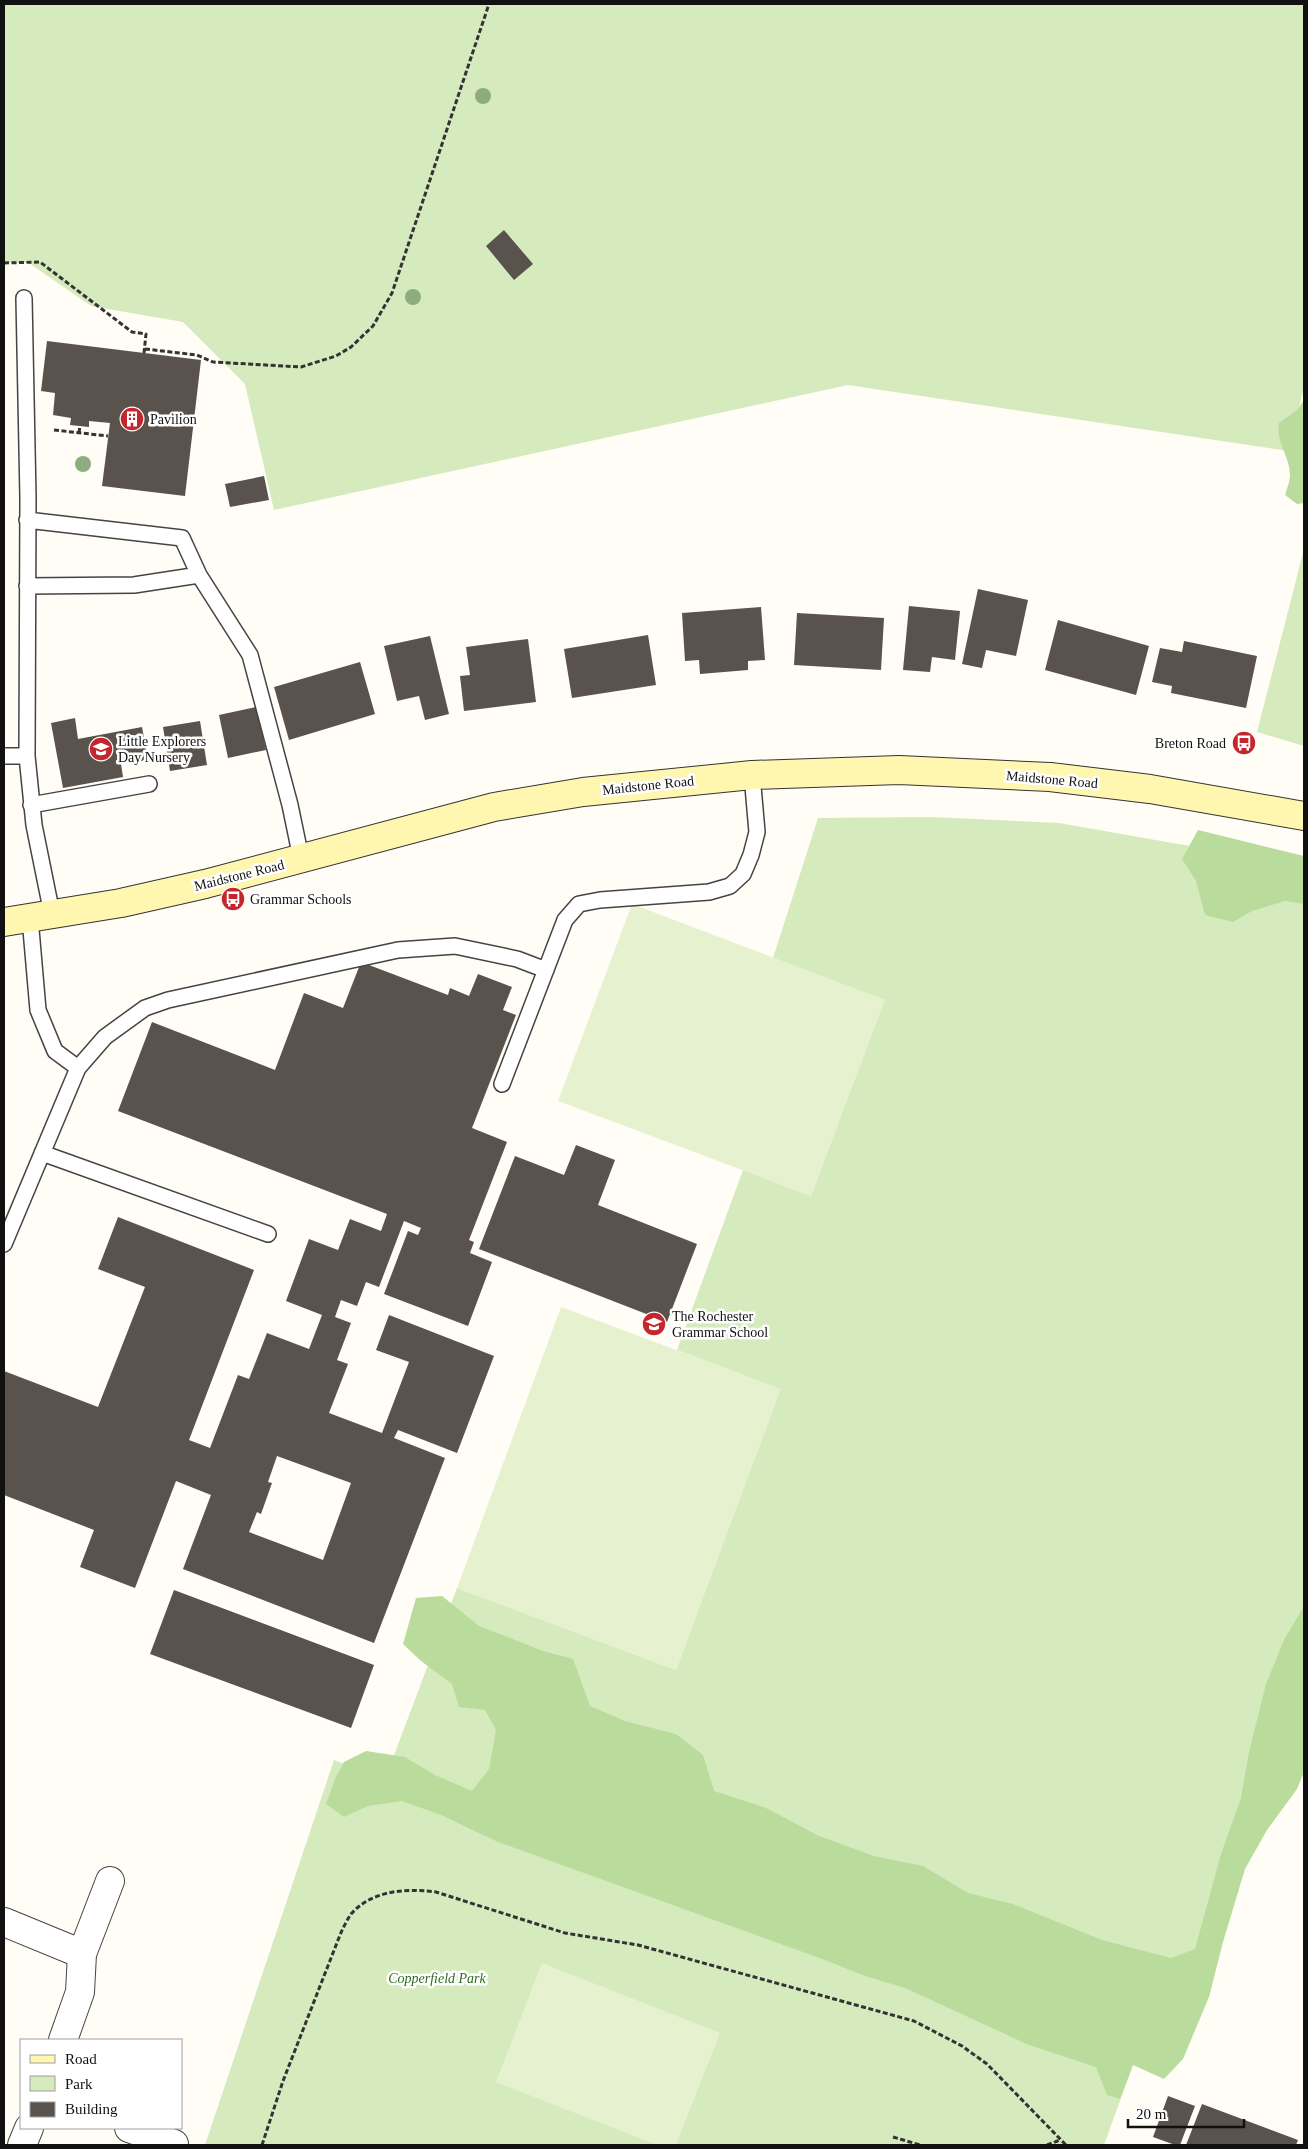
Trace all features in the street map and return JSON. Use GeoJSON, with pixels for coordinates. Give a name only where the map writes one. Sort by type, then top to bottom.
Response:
{"type":"FeatureCollection","features":[{"type":"Feature","properties":{"kind":"main road","name":"Maidstone Road"},"geometry":{"type":"LineString","coordinates":[[29,918],[121,903],[205,884],[517,802],[653,783],[752,775],[899,770],[1050,777],[1150,789],[1304,816]]}},
{"type":"Feature","properties":{"kind":"street"},"geometry":{"type":"LineString","coordinates":[[63,2039],[80,1992],[82,1954],[110,1881]]}},
{"type":"Feature","properties":{"kind":"street"},"geometry":{"type":"LineString","coordinates":[[4,1922],[82,1954]]}},
{"type":"Feature","properties":{"kind":"street"},"geometry":{"type":"LineString","coordinates":[[22,2145],[29,2129]]}},
{"type":"Feature","properties":{"kind":"street"},"geometry":{"type":"LineString","coordinates":[[132,2129],[174,2144]]}},
{"type":"Feature","properties":{"kind":"lane"},"geometry":{"type":"LineString","coordinates":[[24,298],[27,520],[27,756],[31,805],[29,918],[38,1010],[55,1051],[78,1068]]}},
{"type":"Feature","properties":{"kind":"lane"},"geometry":{"type":"LineString","coordinates":[[27,520],[182,538],[199,575],[250,655],[290,805],[302,858]]}},
{"type":"Feature","properties":{"kind":"lane"},"geometry":{"type":"LineString","coordinates":[[27,586],[134,585],[199,575]]}},
{"type":"Feature","properties":{"kind":"lane"},"geometry":{"type":"LineString","coordinates":[[4,756],[27,756]]}},
{"type":"Feature","properties":{"kind":"lane"},"geometry":{"type":"LineString","coordinates":[[502,1084],[566,920],[579,904],[600,900],[709,892],[730,886],[743,874],[751,855],[757,832],[752,775]]}},
{"type":"Feature","properties":{"kind":"lane"},"geometry":{"type":"LineString","coordinates":[[31,805],[149,784]]}},
{"type":"Feature","properties":{"kind":"lane"},"geometry":{"type":"LineString","coordinates":[[4,1244],[78,1068],[105,1037],[145,1008],[168,1000],[398,950],[455,946],[517,959],[546,970]]}},
{"type":"Feature","properties":{"kind":"lane"},"geometry":{"type":"LineString","coordinates":[[42,1153],[268,1234]]}},
{"type":"Feature","properties":{"kind":"path"},"geometry":{"type":"LineString","coordinates":[[4,263],[40,262],[132,332],[146,334],[144,351],[197,355],[213,362],[301,367],[336,356],[363,337],[383,310],[392,292],[489,4]]}},
{"type":"Feature","properties":{"kind":"path"},"geometry":{"type":"LineString","coordinates":[[79,433],[80,426]]}},
{"type":"Feature","properties":{"kind":"path"},"geometry":{"type":"LineString","coordinates":[[51,438],[52,430],[108,436]]}},
{"type":"Feature","properties":{"kind":"path"},"geometry":{"type":"LineString","coordinates":[[262,2145],[336,1944],[352,1914],[366,1902],[385,1893],[419,1890],[436,1892],[565,1933],[638,1946],[914,2021],[962,2046],[987,2064],[1066,2145]]}},
{"type":"Feature","properties":{"kind":"path"},"geometry":{"type":"LineString","coordinates":[[893,2138],[920,2145]]}},
{"type":"Feature","properties":{"kind":"path"},"geometry":{"type":"LineString","coordinates":[[1047,2145],[1060,2140]]}},
{"type":"Feature","properties":{"kind":"green space"},"geometry":{"type":"Polygon","coordinates":[[[4,4],[1304,4],[1304,386],[1289,451],[848,385],[274,510],[245,384],[183,322],[91,306],[29,263],[4,263],[4,4]]]}},
{"type":"Feature","properties":{"kind":"green space"},"geometry":{"type":"Polygon","coordinates":[[[1304,400],[1304,503],[1297,504],[1285,495],[1290,475],[1278,429],[1279,423],[1297,410],[1304,400]]]}},
{"type":"Feature","properties":{"kind":"green space"},"geometry":{"type":"Polygon","coordinates":[[[1304,549],[1304,746],[1257,732],[1304,549]]]}},
{"type":"Feature","properties":{"kind":"green space"},"geometry":{"type":"Polygon","coordinates":[[[932,817],[1059,823],[1304,866],[1304,1652],[1175,2043],[388,1771],[457,1588],[676,1670],[780,1389],[677,1350],[743,1170],[811,1196],[884,1000],[773,958],[818,818],[932,817]]]}},
{"type":"Feature","properties":{"kind":"green space"},"geometry":{"type":"Polygon","coordinates":[[[1198,830],[1304,856],[1304,904],[1285,901],[1252,911],[1233,922],[1205,915],[1196,881],[1182,859],[1198,830]]]}},
{"type":"Feature","properties":{"kind":"green space"},"geometry":{"type":"Polygon","coordinates":[[[632,904],[885,1000],[811,1196],[558,1101],[632,904]]]}},
{"type":"Feature","properties":{"kind":"green space"},"geometry":{"type":"Polygon","coordinates":[[[561,1307],[781,1389],[676,1670],[457,1588],[561,1307]]]}},
{"type":"Feature","properties":{"kind":"green space"},"geometry":{"type":"Polygon","coordinates":[[[442,1596],[479,1626],[543,1651],[573,1659],[590,1706],[625,1721],[676,1734],[703,1755],[714,1791],[766,1808],[819,1836],[874,1856],[923,1866],[968,1893],[1013,1904],[1102,1940],[1171,1958],[1195,1949],[1221,1854],[1241,1798],[1249,1752],[1266,1684],[1284,1640],[1304,1606],[1304,1772],[1297,1789],[1267,1830],[1245,1869],[1209,1997],[1183,2059],[1164,2079],[1133,2065],[1120,2099],[1107,2095],[1096,2067],[1029,2045],[905,1988],[865,1976],[498,1842],[441,1815],[402,1801],[368,1806],[344,1817],[326,1804],[335,1779],[344,1762],[366,1751],[405,1757],[435,1775],[472,1791],[489,1769],[496,1730],[485,1710],[459,1707],[452,1684],[421,1661],[403,1644],[416,1598],[442,1596]]]}},
{"type":"Feature","properties":{"kind":"green space","name":"Copperfield Park"},"geometry":{"type":"Polygon","coordinates":[[[334,1760],[674,1888],[1133,2065],[1104,2145],[205,2145],[334,1760]]]}},
{"type":"Feature","properties":{"kind":"green space"},"geometry":{"type":"Polygon","coordinates":[[[542,1963],[720,2033],[676,2145],[657,2145],[496,2082],[542,1963]]]}},
{"type":"Feature","properties":{"kind":"building"},"geometry":{"type":"Polygon","coordinates":[[[504,230],[533,264],[514,280],[486,246],[504,230]]]}},
{"type":"Feature","properties":{"kind":"building","name":"Pavilion"},"geometry":{"type":"Polygon","coordinates":[[[47,341],[201,360],[185,496],[102,486],[110,423],[89,421],[89,427],[70,425],[71,418],[53,415],[55,393],[41,391],[47,341]]]}},
{"type":"Feature","properties":{"kind":"building"},"geometry":{"type":"Polygon","coordinates":[[[264,476],[269,500],[230,507],[225,484],[264,476]]]}},
{"type":"Feature","properties":{"kind":"building"},"geometry":{"type":"Polygon","coordinates":[[[978,589],[1028,600],[1016,656],[986,650],[982,668],[962,664],[978,589]]]}},
{"type":"Feature","properties":{"kind":"building"},"geometry":{"type":"Polygon","coordinates":[[[909,606],[960,611],[955,660],[932,657],[930,672],[903,670],[909,606]]]}},
{"type":"Feature","properties":{"kind":"building"},"geometry":{"type":"Polygon","coordinates":[[[761,607],[765,660],[748,661],[748,670],[700,674],[699,660],[685,661],[682,613],[761,607]]]}},
{"type":"Feature","properties":{"kind":"building"},"geometry":{"type":"Polygon","coordinates":[[[797,613],[884,618],[881,670],[794,665],[797,613]]]}},
{"type":"Feature","properties":{"kind":"building"},"geometry":{"type":"Polygon","coordinates":[[[1058,620],[1149,646],[1136,695],[1045,670],[1058,620]]]}},
{"type":"Feature","properties":{"kind":"building"},"geometry":{"type":"Polygon","coordinates":[[[648,635],[656,685],[572,698],[564,649],[648,635]]]}},
{"type":"Feature","properties":{"kind":"building"},"geometry":{"type":"Polygon","coordinates":[[[430,636],[449,714],[425,720],[419,696],[397,701],[384,646],[430,636]]]}},
{"type":"Feature","properties":{"kind":"building"},"geometry":{"type":"Polygon","coordinates":[[[528,639],[536,702],[464,711],[460,676],[470,675],[466,647],[528,639]]]}},
{"type":"Feature","properties":{"kind":"building"},"geometry":{"type":"Polygon","coordinates":[[[1184,641],[1257,656],[1246,708],[1171,693],[1172,686],[1152,682],[1160,648],[1182,652],[1184,641]]]}},
{"type":"Feature","properties":{"kind":"building"},"geometry":{"type":"Polygon","coordinates":[[[360,662],[375,714],[289,740],[274,687],[360,662]]]}},
{"type":"Feature","properties":{"kind":"building"},"geometry":{"type":"Polygon","coordinates":[[[256,707],[266,750],[228,758],[219,715],[256,707]]]}},
{"type":"Feature","properties":{"kind":"building","name":"Little Explorers Day Nursery"},"geometry":{"type":"Polygon","coordinates":[[[75,718],[78,739],[142,727],[148,760],[121,764],[123,777],[63,788],[51,723],[75,718]]]}},
{"type":"Feature","properties":{"kind":"building"},"geometry":{"type":"Polygon","coordinates":[[[200,721],[207,765],[170,771],[163,727],[200,721]]]}},
{"type":"Feature","properties":{"kind":"building"},"geometry":{"type":"Polygon","coordinates":[[[361,962],[448,995],[450,988],[469,996],[478,974],[512,987],[503,1010],[516,1015],[472,1128],[507,1142],[469,1240],[474,1242],[470,1253],[492,1262],[468,1326],[384,1294],[408,1231],[418,1235],[421,1228],[404,1221],[379,1287],[366,1282],[357,1306],[341,1300],[335,1317],[351,1323],[337,1360],[348,1364],[329,1413],[382,1433],[409,1362],[376,1350],[389,1315],[494,1356],[457,1453],[398,1430],[394,1438],[445,1458],[374,1643],[183,1569],[211,1495],[176,1481],[135,1588],[80,1567],[94,1530],[4,1495],[4,1371],[98,1407],[145,1287],[98,1269],[118,1217],[254,1270],[189,1440],[210,1448],[238,1375],[249,1379],[267,1333],[309,1349],[322,1315],[286,1301],[309,1239],[338,1250],[350,1219],[381,1231],[387,1214],[118,1111],[152,1022],[275,1070],[304,993],[343,1008],[361,962]],[[277,1456],[268,1482],[272,1483],[261,1514],[257,1512],[249,1532],[323,1560],[351,1483],[277,1456]]]}},
{"type":"Feature","properties":{"kind":"building"},"geometry":{"type":"Polygon","coordinates":[[[576,1145],[615,1160],[598,1205],[697,1244],[667,1322],[479,1249],[515,1156],[564,1175],[576,1145]]]}},
{"type":"Feature","properties":{"kind":"building"},"geometry":{"type":"Polygon","coordinates":[[[174,1590],[374,1665],[351,1728],[150,1654],[174,1590]]]}},
{"type":"Feature","properties":{"kind":"building"},"geometry":{"type":"Polygon","coordinates":[[[1168,2096],[1195,2106],[1180,2145],[1153,2137],[1168,2096]]]}},
{"type":"Feature","properties":{"kind":"building"},"geometry":{"type":"Polygon","coordinates":[[[1202,2104],[1298,2140],[1296,2145],[1186,2145],[1202,2104]]]}},
{"type":"Feature","properties":{"kind":"place","name":"Pavilion"},"geometry":{"type":"Point","coordinates":[132,419]}},
{"type":"Feature","properties":{"kind":"place","name":"Breton Road"},"geometry":{"type":"Point","coordinates":[1244,743]}},
{"type":"Feature","properties":{"kind":"place","name":"Little Explorers Day Nursery"},"geometry":{"type":"Point","coordinates":[101,749]}},
{"type":"Feature","properties":{"kind":"place","name":"Grammar Schools"},"geometry":{"type":"Point","coordinates":[233,899]}},
{"type":"Feature","properties":{"kind":"place","name":"The Rochester Grammar School"},"geometry":{"type":"Point","coordinates":[654,1324]}}]}
